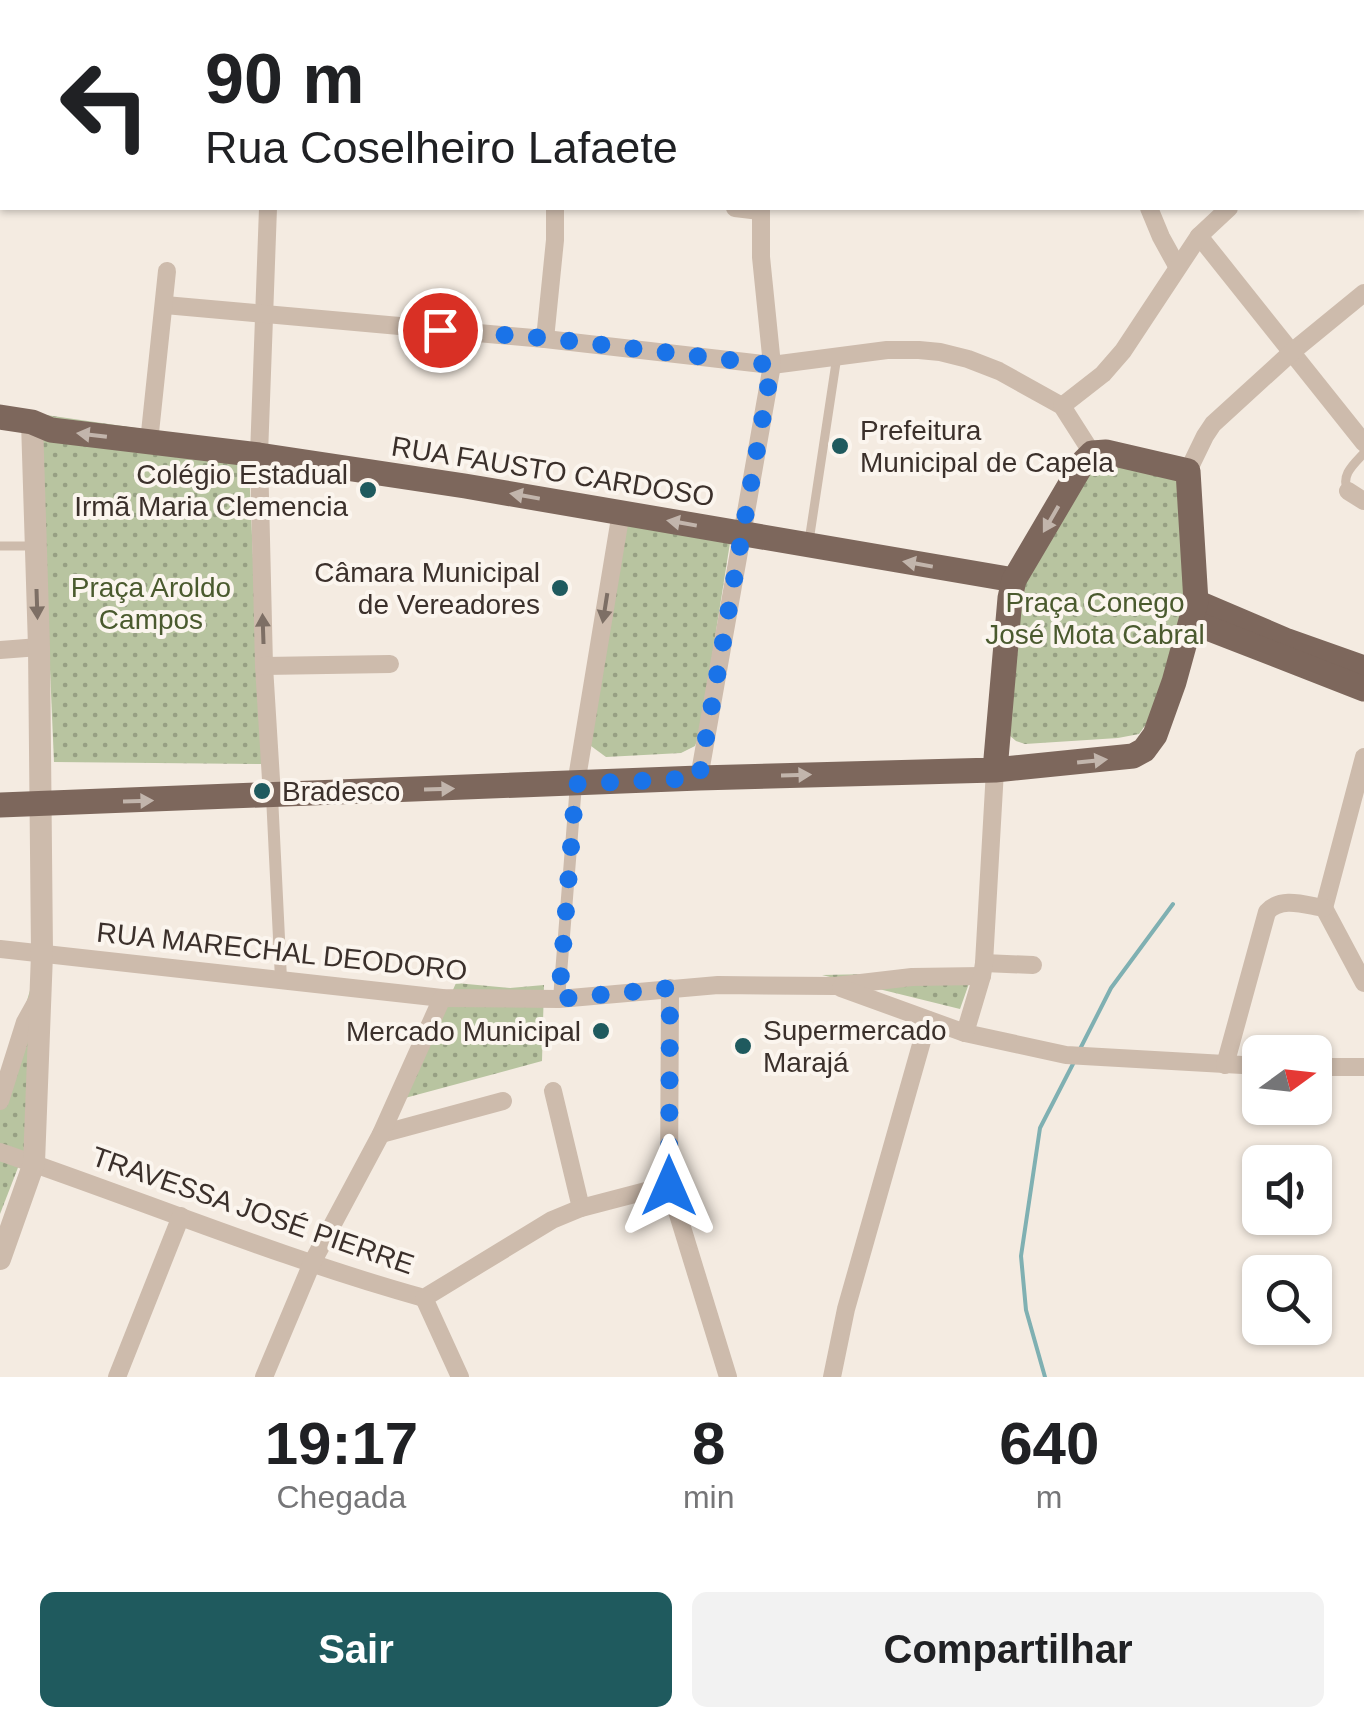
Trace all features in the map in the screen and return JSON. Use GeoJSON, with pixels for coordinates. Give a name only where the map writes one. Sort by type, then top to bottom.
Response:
{"type":"FeatureCollection","features":[{"type":"Feature","properties":{"kind":"main road"},"geometry":{"type":"LineString","coordinates":[[0,417],[38,430]]}},
{"type":"Feature","properties":{"kind":"main road"},"geometry":{"type":"LineString","coordinates":[[0,433],[38,430],[259,456]]}},
{"type":"Feature","properties":{"kind":"main road"},"geometry":{"type":"LineString","coordinates":[[0,806],[995,770],[1123,758],[1152,743],[1194,612],[1188,470],[1106,452],[1092,453],[1084,461],[1014,580],[995,770]]}},
{"type":"Feature","properties":{"kind":"main road","name":"RUA FAUSTO CARDOSO"},"geometry":{"type":"LineString","coordinates":[[259,456],[465,486],[1014,580]]}},
{"type":"Feature","properties":{"kind":"main road"},"geometry":{"type":"LineString","coordinates":[[1194,612],[1364,668]]}},
{"type":"Feature","properties":{"kind":"main road"},"geometry":{"type":"LineString","coordinates":[[1194,612],[1364,689]]}},
{"type":"Feature","properties":{"kind":"street"},"geometry":{"type":"LineString","coordinates":[[268,210],[259,456],[264,666],[282,979]]}},
{"type":"Feature","properties":{"kind":"street"},"geometry":{"type":"LineString","coordinates":[[545,338],[555,210]]}},
{"type":"Feature","properties":{"kind":"street"},"geometry":{"type":"LineString","coordinates":[[699,778],[772,365],[761,257],[761,210]]}},
{"type":"Feature","properties":{"kind":"street"},"geometry":{"type":"LineString","coordinates":[[1150,210],[1177,266]]}},
{"type":"Feature","properties":{"kind":"street"},"geometry":{"type":"LineString","coordinates":[[1062,406],[1103,374],[1123,351],[1199,236],[1227,210]]}},
{"type":"Feature","properties":{"kind":"street"},"geometry":{"type":"LineString","coordinates":[[1199,236],[1364,442]]}},
{"type":"Feature","properties":{"kind":"street"},"geometry":{"type":"LineString","coordinates":[[149,442],[167,271]]}},
{"type":"Feature","properties":{"kind":"street"},"geometry":{"type":"LineString","coordinates":[[1188,470],[1214,424],[1364,293]]}},
{"type":"Feature","properties":{"kind":"street"},"geometry":{"type":"LineString","coordinates":[[164,305],[545,338],[772,365],[887,350],[940,352],[998,371],[1062,406],[1092,453]]}},
{"type":"Feature","properties":{"kind":"street"},"geometry":{"type":"LineString","coordinates":[[0,1258],[34,1164],[42,954],[35,546],[38,430]]}},
{"type":"Feature","properties":{"kind":"street"},"geometry":{"type":"LineString","coordinates":[[559,999],[576,784],[621,512]]}},
{"type":"Feature","properties":{"kind":"street"},"geometry":{"type":"LineString","coordinates":[[0,650],[39,647]]}},
{"type":"Feature","properties":{"kind":"street"},"geometry":{"type":"LineString","coordinates":[[264,666],[390,664]]}},
{"type":"Feature","properties":{"kind":"street"},"geometry":{"type":"LineString","coordinates":[[1364,757],[1324,908],[1364,983]]}},
{"type":"Feature","properties":{"kind":"street"},"geometry":{"type":"LineString","coordinates":[[965,1033],[983,969],[995,770]]}},
{"type":"Feature","properties":{"kind":"street"},"geometry":{"type":"LineString","coordinates":[[1225,1066],[1267,912],[1273,904],[1282,902],[1324,908]]}},
{"type":"Feature","properties":{"kind":"street","name":"RUA MARECHAL DEODORO"},"geometry":{"type":"LineString","coordinates":[[0,949],[442,998],[559,999],[736,984],[836,986]]}},
{"type":"Feature","properties":{"kind":"street"},"geometry":{"type":"LineString","coordinates":[[836,986],[1034,964]]}},
{"type":"Feature","properties":{"kind":"street"},"geometry":{"type":"LineString","coordinates":[[836,986],[965,1033],[1066,1056],[1242,1066]]}},
{"type":"Feature","properties":{"kind":"street"},"geometry":{"type":"LineString","coordinates":[[670,988],[669,1186],[728,1377]]}},
{"type":"Feature","properties":{"kind":"street"},"geometry":{"type":"LineString","coordinates":[[0,1101],[25,1022],[40,994]]}},
{"type":"Feature","properties":{"kind":"street"},"geometry":{"type":"LineString","coordinates":[[264,1377],[312,1264],[382,1134],[442,998]]}},
{"type":"Feature","properties":{"kind":"street"},"geometry":{"type":"LineString","coordinates":[[832,1377],[846,1309],[928,1020]]}},
{"type":"Feature","properties":{"kind":"street"},"geometry":{"type":"LineString","coordinates":[[1332,1067],[1364,1068]]}},
{"type":"Feature","properties":{"kind":"street"},"geometry":{"type":"LineString","coordinates":[[553,1091],[582,1208]]}},
{"type":"Feature","properties":{"kind":"street"},"geometry":{"type":"LineString","coordinates":[[382,1134],[503,1100]]}},
{"type":"Feature","properties":{"kind":"street","name":"TRAVESSA JOSÉ PIERRE"},"geometry":{"type":"LineString","coordinates":[[0,1152],[312,1264],[424,1298],[552,1220],[582,1208],[669,1186]]}},
{"type":"Feature","properties":{"kind":"street"},"geometry":{"type":"LineString","coordinates":[[117,1377],[180,1216]]}},
{"type":"Feature","properties":{"kind":"street"},"geometry":{"type":"LineString","coordinates":[[424,1298],[460,1377]]}},
{"type":"Feature","properties":{"kind":"lane"},"geometry":{"type":"LineString","coordinates":[[809,545],[837,356]]}},
{"type":"Feature","properties":{"kind":"lane"},"geometry":{"type":"LineString","coordinates":[[1356,496],[1345,484],[1346,475],[1364,453]]}},
{"type":"Feature","properties":{"kind":"lane"},"geometry":{"type":"LineString","coordinates":[[0,546],[35,546]]}},
{"type":"Feature","properties":{"kind":"green space","name":"Praça Aroldo Campos"},"geometry":{"type":"Polygon","coordinates":[[[39,414],[248,444],[262,764],[54,762],[39,414]]]}},
{"type":"Feature","properties":{"kind":"green space","name":"Praça Conego José Mota Cabral"},"geometry":{"type":"Polygon","coordinates":[[[1089,462],[1176,469],[1189,607],[1147,723],[1139,734],[1025,744],[1009,735],[1012,581],[1089,462]]]}},
{"type":"Feature","properties":{"kind":"green space"},"geometry":{"type":"Polygon","coordinates":[[[624,524],[732,530],[700,733],[695,746],[681,753],[606,757],[591,746],[589,731],[624,524]]]}},
{"type":"Feature","properties":{"kind":"green space"},"geometry":{"type":"Polygon","coordinates":[[[37,966],[31,1134],[0,1214],[0,1094],[37,966]]]}},
{"type":"Feature","properties":{"kind":"green space"},"geometry":{"type":"Polygon","coordinates":[[[973,972],[960,1009],[822,975],[973,972]]]}},
{"type":"Feature","properties":{"kind":"green space"},"geometry":{"type":"Polygon","coordinates":[[[456,983],[510,988],[544,985],[542,1061],[405,1098],[456,983]]]}},
{"type":"Feature","properties":{"kind":"waterway"},"geometry":{"type":"LineString","coordinates":[[1079,1051],[1111,988],[1173,904]]}},
{"type":"Feature","properties":{"kind":"waterway"},"geometry":{"type":"LineString","coordinates":[[1045,1377],[1026,1310],[1021,1256],[1040,1128],[1075,1060]]}},
{"type":"Feature","properties":{"kind":"place","name":"Prefeitura Municipal de Capela"},"geometry":{"type":"Point","coordinates":[840,446]}},
{"type":"Feature","properties":{"kind":"place","name":"Colégio Estadual Irmã Maria Clemencia"},"geometry":{"type":"Point","coordinates":[368,490]}},
{"type":"Feature","properties":{"kind":"place","name":"Câmara Municipal de Vereadores"},"geometry":{"type":"Point","coordinates":[560,588]}},
{"type":"Feature","properties":{"kind":"place","name":"Bradesco"},"geometry":{"type":"Point","coordinates":[262,791]}},
{"type":"Feature","properties":{"kind":"place","name":"Mercado Municipal"},"geometry":{"type":"Point","coordinates":[601,1031]}},
{"type":"Feature","properties":{"kind":"place","name":"Supermercado Marajá"},"geometry":{"type":"Point","coordinates":[743,1046]}},
{"type":"Feature","properties":{"kind":"route"},"geometry":{"type":"LineString","coordinates":[[440,330],[545,338],[772,365],[699,778],[576,784],[559,999],[670,988],[669,1186]]}}]}
